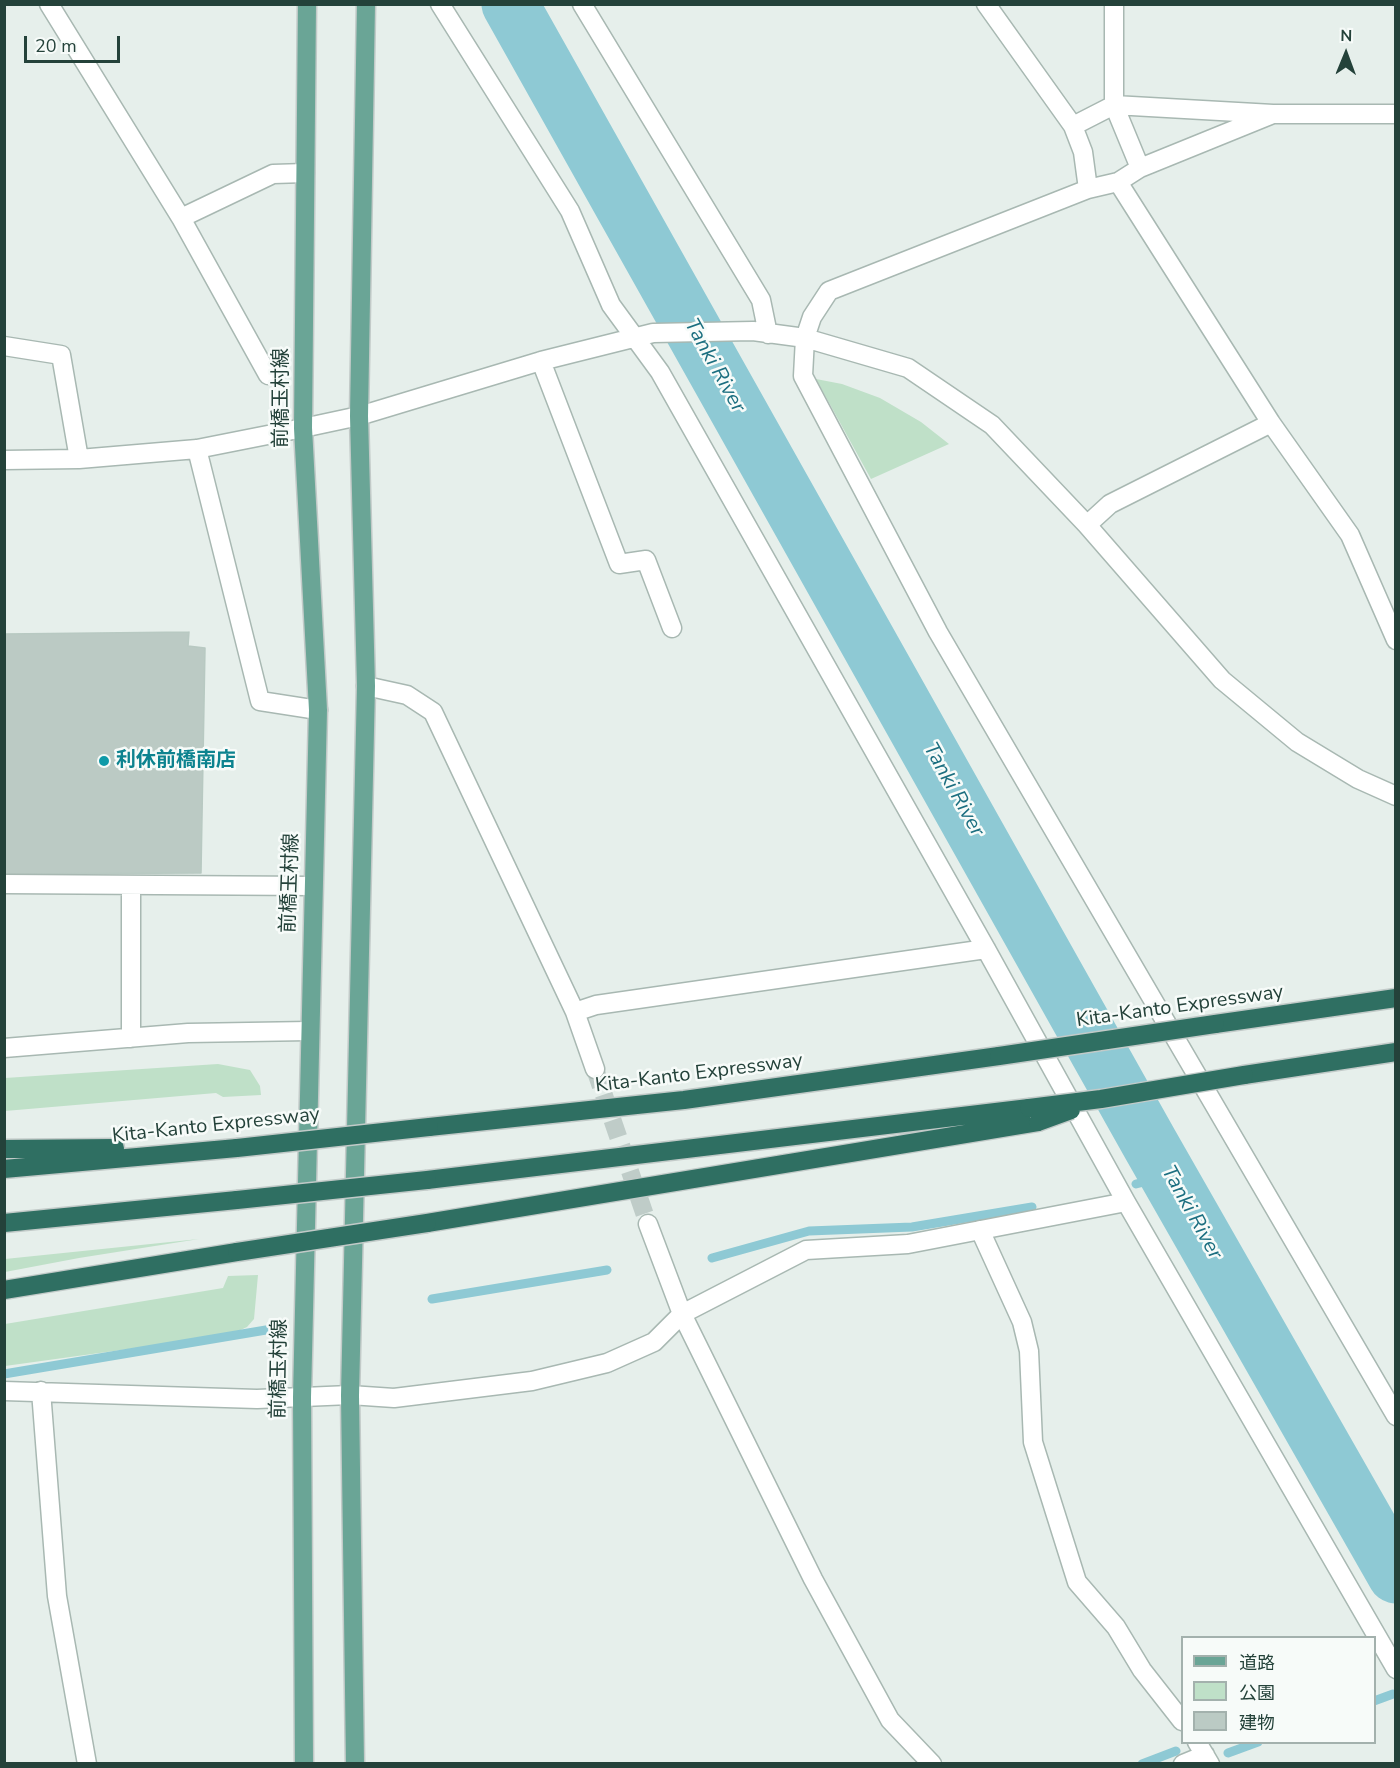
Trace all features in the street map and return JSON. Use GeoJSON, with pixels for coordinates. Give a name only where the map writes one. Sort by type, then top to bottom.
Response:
{"type":"FeatureCollection","features":[{"type":"Feature","properties":{"kind":"highway","name":"Kita-Kanto Expressway"},"geometry":{"type":"LineString","coordinates":[[4,1169],[237,1148],[684,1100],[1395,998]]}},
{"type":"Feature","properties":{"kind":"highway"},"geometry":{"type":"LineString","coordinates":[[4,1290],[427,1223],[1034,1115],[1101,1099],[1395,1052]]}},
{"type":"Feature","properties":{"kind":"highway"},"geometry":{"type":"LineString","coordinates":[[4,1223],[1034,1115]]}},
{"type":"Feature","properties":{"kind":"highway"},"geometry":{"type":"LineString","coordinates":[[4,1149],[237,1148]]}},
{"type":"Feature","properties":{"kind":"main road","name":"前橋玉村線"},"geometry":{"type":"LineString","coordinates":[[304,1764],[302,1397],[318,710],[303,428],[307,4]]}},
{"type":"Feature","properties":{"kind":"main road"},"geometry":{"type":"LineString","coordinates":[[355,1764],[350,1395],[366,686],[359,416],[366,4]]}},
{"type":"Feature","properties":{"kind":"street"},"geometry":{"type":"LineString","coordinates":[[49,4],[181,218],[268,375]]}},
{"type":"Feature","properties":{"kind":"street"},"geometry":{"type":"LineString","coordinates":[[440,4],[570,212],[611,304],[644,335],[666,382],[1126,1202],[1395,1669]]}},
{"type":"Feature","properties":{"kind":"street"},"geometry":{"type":"LineString","coordinates":[[582,4],[760,300],[760,333]]}},
{"type":"Feature","properties":{"kind":"street"},"geometry":{"type":"LineString","coordinates":[[986,4],[1073,126],[1083,152],[1089,189]]}},
{"type":"Feature","properties":{"kind":"street"},"geometry":{"type":"LineString","coordinates":[[1113,4],[1114,105],[1140,168]]}},
{"type":"Feature","properties":{"kind":"street"},"geometry":{"type":"LineString","coordinates":[[1073,126],[1114,105],[1273,114],[1395,114]]}},
{"type":"Feature","properties":{"kind":"street"},"geometry":{"type":"LineString","coordinates":[[1273,114],[1140,168],[1118,182],[1089,189],[829,291],[812,317],[805,338],[803,376],[938,632],[1395,1416]]}},
{"type":"Feature","properties":{"kind":"street"},"geometry":{"type":"LineString","coordinates":[[181,218],[273,174],[305,173]]}},
{"type":"Feature","properties":{"kind":"street"},"geometry":{"type":"LineString","coordinates":[[1118,182],[1271,423],[1350,535],[1395,640]]}},
{"type":"Feature","properties":{"kind":"street"},"geometry":{"type":"LineString","coordinates":[[4,460],[79,459],[197,449],[359,416],[541,361],[644,335],[760,333],[805,338],[908,368],[992,425],[1087,525],[1222,680],[1298,742],[1358,779],[1395,796]]}},
{"type":"Feature","properties":{"kind":"street"},"geometry":{"type":"LineString","coordinates":[[4,346],[61,355],[79,459]]}},
{"type":"Feature","properties":{"kind":"street"},"geometry":{"type":"LineString","coordinates":[[541,361],[619,564],[646,560],[672,628]]}},
{"type":"Feature","properties":{"kind":"street"},"geometry":{"type":"LineString","coordinates":[[1087,525],[1110,504],[1271,423]]}},
{"type":"Feature","properties":{"kind":"street"},"geometry":{"type":"LineString","coordinates":[[197,449],[260,701],[318,710]]}},
{"type":"Feature","properties":{"kind":"street"},"geometry":{"type":"LineString","coordinates":[[366,686],[407,695],[433,712],[575,1012],[595,1069]]}},
{"type":"Feature","properties":{"kind":"street"},"geometry":{"type":"LineString","coordinates":[[4,884],[313,886]]}},
{"type":"Feature","properties":{"kind":"street"},"geometry":{"type":"LineString","coordinates":[[130,885],[131,1038]]}},
{"type":"Feature","properties":{"kind":"street"},"geometry":{"type":"LineString","coordinates":[[575,1012],[596,1005],[986,949]]}},
{"type":"Feature","properties":{"kind":"street"},"geometry":{"type":"LineString","coordinates":[[4,1048],[188,1033],[309,1031]]}},
{"type":"Feature","properties":{"kind":"street"},"geometry":{"type":"LineString","coordinates":[[4,1391],[257,1399],[350,1395],[394,1398],[453,1393],[569,1374],[607,1364],[654,1342],[682,1314],[783,1259],[806,1250],[908,1244],[1126,1202]]}},
{"type":"Feature","properties":{"kind":"street"},"geometry":{"type":"LineString","coordinates":[[648,1224],[682,1314],[813,1579],[890,1720],[932,1764]]}},
{"type":"Feature","properties":{"kind":"street"},"geometry":{"type":"LineString","coordinates":[[980,1230],[1022,1322],[1029,1351],[1033,1442],[1077,1582],[1116,1627],[1142,1670],[1181,1720]]}},
{"type":"Feature","properties":{"kind":"street"},"geometry":{"type":"LineString","coordinates":[[40,1391],[57,1596],[87,1764]]}},
{"type":"Feature","properties":{"kind":"street"},"geometry":{"type":"LineString","coordinates":[[1183,1764],[1204,1754]]}},
{"type":"Feature","properties":{"kind":"green space"},"geometry":{"type":"Polygon","coordinates":[[[816,379],[842,384],[880,398],[921,422],[949,444],[871,479],[816,379]]]}},
{"type":"Feature","properties":{"kind":"green space"},"geometry":{"type":"Polygon","coordinates":[[[218,1064],[250,1070],[260,1086],[261,1095],[223,1097],[216,1093],[5,1111],[5,1078],[218,1064]]]}},
{"type":"Feature","properties":{"kind":"green space"},"geometry":{"type":"Polygon","coordinates":[[[199,1239],[79,1258],[5,1272],[5,1259],[199,1239]]]}},
{"type":"Feature","properties":{"kind":"green space"},"geometry":{"type":"Polygon","coordinates":[[[258,1275],[254,1319],[247,1327],[230,1335],[5,1366],[5,1324],[223,1288],[228,1276],[258,1275]]]}},
{"type":"Feature","properties":{"kind":"building","name":"利休前橋南店"},"geometry":{"type":"Polygon","coordinates":[[[189,632],[188,646],[205,648],[201,873],[4,874],[4,634],[189,632]]]}},
{"type":"Feature","properties":{"kind":"waterway","name":"Tanki River"},"geometry":{"type":"LineString","coordinates":[[510,4],[1150,1144],[1396,1575]]}},
{"type":"Feature","properties":{"kind":"waterway"},"geometry":{"type":"LineString","coordinates":[[1136,1184],[1168,1176]]}},
{"type":"Feature","properties":{"kind":"waterway"},"geometry":{"type":"LineString","coordinates":[[712,1258],[809,1231],[912,1227],[1032,1207]]}},
{"type":"Feature","properties":{"kind":"waterway"},"geometry":{"type":"LineString","coordinates":[[432,1299],[607,1270]]}},
{"type":"Feature","properties":{"kind":"waterway"},"geometry":{"type":"LineString","coordinates":[[4,1374],[266,1330]]}},
{"type":"Feature","properties":{"kind":"waterway"},"geometry":{"type":"LineString","coordinates":[[1376,1700],[1393,1694]]}},
{"type":"Feature","properties":{"kind":"waterway"},"geometry":{"type":"LineString","coordinates":[[1228,1753],[1253,1744]]}},
{"type":"Feature","properties":{"kind":"waterway"},"geometry":{"type":"LineString","coordinates":[[1142,1764],[1176,1751]]}},
{"type":"Feature","properties":{"kind":"tunnel"},"geometry":{"type":"LineString","coordinates":[[595,1069],[648,1224]]}},
{"type":"Feature","properties":{"kind":"place","name":"利休前橋南店"},"geometry":{"type":"Point","coordinates":[104,761]}}]}
